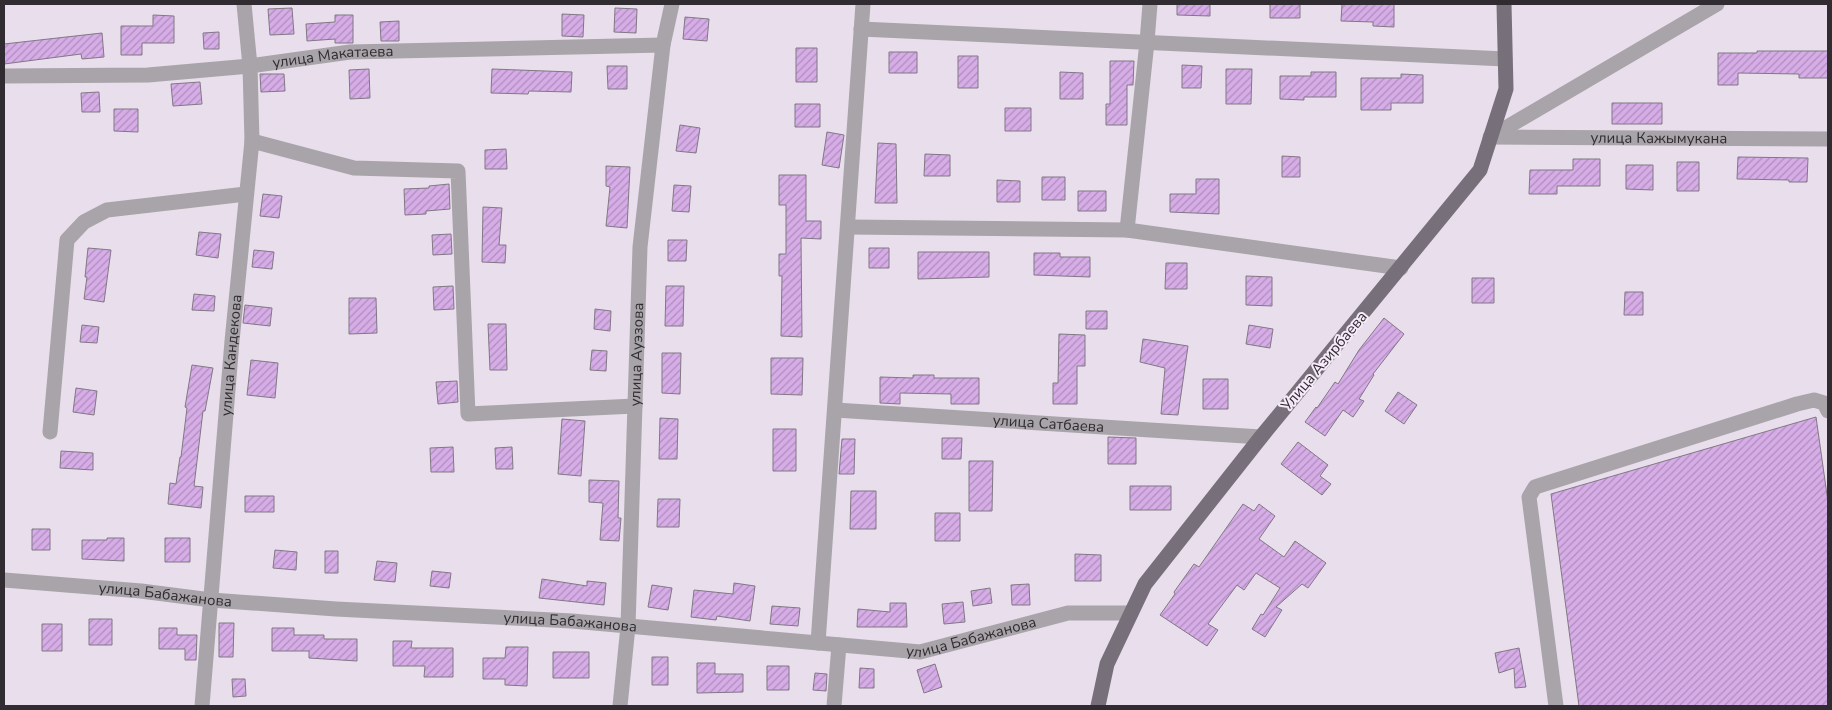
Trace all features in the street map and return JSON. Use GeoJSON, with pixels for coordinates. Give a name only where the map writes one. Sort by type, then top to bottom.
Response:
{"type":"FeatureCollection","features":[{"type":"Feature","properties":{"kind":"main road","name":"Улица Азирбаева"},"geometry":{"type":"LineString","coordinates":[[1098,706],[1107,664],[1145,584],[1261,437],[1480,170],[1506,89],[1504,4]]}},
{"type":"Feature","properties":{"kind":"street","name":"улица Кандекова"},"geometry":{"type":"LineString","coordinates":[[202,706],[252,141],[250,66],[244,4]]}},
{"type":"Feature","properties":{"kind":"street","name":"улица Ауэзова"},"geometry":{"type":"LineString","coordinates":[[620,706],[628,626],[640,248],[663,45],[672,4]]}},
{"type":"Feature","properties":{"kind":"street"},"geometry":{"type":"LineString","coordinates":[[818,643],[863,4]]}},
{"type":"Feature","properties":{"kind":"street"},"geometry":{"type":"LineString","coordinates":[[1127,230],[1150,4]]}},
{"type":"Feature","properties":{"kind":"street"},"geometry":{"type":"LineString","coordinates":[[1490,137],[1717,4]]}},
{"type":"Feature","properties":{"kind":"street"},"geometry":{"type":"LineString","coordinates":[[861,29],[1505,59]]}},
{"type":"Feature","properties":{"kind":"street","name":"улица Макатаева"},"geometry":{"type":"LineString","coordinates":[[4,76],[148,75],[250,66],[350,52],[663,45]]}},
{"type":"Feature","properties":{"kind":"street","name":"улица Кажымукана"},"geometry":{"type":"LineString","coordinates":[[1490,137],[1828,139]]}},
{"type":"Feature","properties":{"kind":"street"},"geometry":{"type":"LineString","coordinates":[[252,141],[354,168],[458,171],[468,414],[635,406]]}},
{"type":"Feature","properties":{"kind":"street"},"geometry":{"type":"LineString","coordinates":[[50,432],[67,240],[84,222],[106,210],[246,194]]}},
{"type":"Feature","properties":{"kind":"street"},"geometry":{"type":"LineString","coordinates":[[848,227],[1127,230],[1400,268]]}},
{"type":"Feature","properties":{"kind":"street"},"geometry":{"type":"LineString","coordinates":[[1556,706],[1529,497],[1535,487],[1797,404],[1814,400],[1824,403],[1828,411]]}},
{"type":"Feature","properties":{"kind":"street","name":"улица Сатбаева"},"geometry":{"type":"LineString","coordinates":[[835,410],[1261,437]]}},
{"type":"Feature","properties":{"kind":"street","name":"улица Бабажанова"},"geometry":{"type":"LineString","coordinates":[[4,580],[141,591],[211,600],[336,609],[572,621],[920,652],[1068,613],[1131,613]]}},
{"type":"Feature","properties":{"kind":"street"},"geometry":{"type":"LineString","coordinates":[[834,706],[839,645]]}},
{"type":"Feature","properties":{"kind":"building"},"geometry":{"type":"Polygon","coordinates":[[[1177,4],[1210,4],[1210,16],[1177,15],[1177,4]]]}},
{"type":"Feature","properties":{"kind":"building"},"geometry":{"type":"Polygon","coordinates":[[[1270,4],[1300,4],[1300,18],[1270,18],[1270,4]]]}},
{"type":"Feature","properties":{"kind":"building"},"geometry":{"type":"Polygon","coordinates":[[[1342,4],[1394,4],[1394,27],[1373,26],[1373,22],[1341,21],[1342,4]]]}},
{"type":"Feature","properties":{"kind":"building"},"geometry":{"type":"Polygon","coordinates":[[[292,8],[294,34],[270,35],[268,9],[292,8]]]}},
{"type":"Feature","properties":{"kind":"building"},"geometry":{"type":"Polygon","coordinates":[[[615,8],[637,9],[636,33],[614,32],[615,8]]]}},
{"type":"Feature","properties":{"kind":"building"},"geometry":{"type":"Polygon","coordinates":[[[562,14],[584,15],[583,37],[562,36],[562,14]]]}},
{"type":"Feature","properties":{"kind":"building"},"geometry":{"type":"Polygon","coordinates":[[[153,15],[174,16],[174,43],[142,43],[142,55],[121,55],[121,26],[153,26],[153,15]]]}},
{"type":"Feature","properties":{"kind":"building"},"geometry":{"type":"Polygon","coordinates":[[[335,15],[353,15],[353,43],[335,43],[335,39],[307,41],[306,24],[335,22],[335,15]]]}},
{"type":"Feature","properties":{"kind":"building"},"geometry":{"type":"Polygon","coordinates":[[[685,17],[709,19],[707,41],[683,39],[685,17]]]}},
{"type":"Feature","properties":{"kind":"building"},"geometry":{"type":"Polygon","coordinates":[[[399,21],[399,41],[381,41],[380,22],[399,21]]]}},
{"type":"Feature","properties":{"kind":"building"},"geometry":{"type":"Polygon","coordinates":[[[219,32],[219,49],[204,49],[203,33],[219,32]]]}},
{"type":"Feature","properties":{"kind":"building"},"geometry":{"type":"Polygon","coordinates":[[[102,33],[104,57],[82,59],[81,54],[4,64],[4,44],[102,33]]]}},
{"type":"Feature","properties":{"kind":"building"},"geometry":{"type":"Polygon","coordinates":[[[796,48],[817,48],[817,82],[796,82],[796,48]]]}},
{"type":"Feature","properties":{"kind":"building"},"geometry":{"type":"Polygon","coordinates":[[[1757,51],[1828,51],[1828,78],[1799,78],[1799,74],[1738,73],[1738,85],[1718,85],[1718,53],[1757,53],[1757,51]]]}},
{"type":"Feature","properties":{"kind":"building"},"geometry":{"type":"Polygon","coordinates":[[[889,52],[917,52],[917,73],[889,73],[889,52]]]}},
{"type":"Feature","properties":{"kind":"building"},"geometry":{"type":"Polygon","coordinates":[[[958,56],[978,56],[978,88],[958,88],[958,56]]]}},
{"type":"Feature","properties":{"kind":"building"},"geometry":{"type":"Polygon","coordinates":[[[1110,61],[1134,61],[1133,85],[1127,85],[1127,125],[1106,125],[1106,104],[1110,104],[1110,61]]]}},
{"type":"Feature","properties":{"kind":"building"},"geometry":{"type":"Polygon","coordinates":[[[1182,65],[1202,66],[1201,88],[1182,88],[1182,65]]]}},
{"type":"Feature","properties":{"kind":"building"},"geometry":{"type":"Polygon","coordinates":[[[607,66],[627,66],[627,89],[608,89],[607,66]]]}},
{"type":"Feature","properties":{"kind":"building"},"geometry":{"type":"Polygon","coordinates":[[[369,69],[370,98],[350,99],[349,70],[369,69]]]}},
{"type":"Feature","properties":{"kind":"building"},"geometry":{"type":"Polygon","coordinates":[[[492,69],[572,72],[571,92],[529,91],[528,94],[491,93],[492,69]]]}},
{"type":"Feature","properties":{"kind":"building"},"geometry":{"type":"Polygon","coordinates":[[[1226,69],[1252,69],[1251,104],[1226,104],[1226,69]]]}},
{"type":"Feature","properties":{"kind":"building"},"geometry":{"type":"Polygon","coordinates":[[[1060,72],[1083,73],[1083,99],[1060,99],[1060,72]]]}},
{"type":"Feature","properties":{"kind":"building"},"geometry":{"type":"Polygon","coordinates":[[[1311,72],[1336,72],[1336,97],[1304,97],[1304,100],[1280,99],[1280,76],[1311,76],[1311,72]]]}},
{"type":"Feature","properties":{"kind":"building"},"geometry":{"type":"Polygon","coordinates":[[[260,74],[284,74],[285,91],[261,92],[260,74]]]}},
{"type":"Feature","properties":{"kind":"building"},"geometry":{"type":"Polygon","coordinates":[[[1401,74],[1423,75],[1423,103],[1391,103],[1391,110],[1361,110],[1361,78],[1401,78],[1401,74]]]}},
{"type":"Feature","properties":{"kind":"building"},"geometry":{"type":"Polygon","coordinates":[[[200,82],[202,104],[173,106],[171,84],[200,82]]]}},
{"type":"Feature","properties":{"kind":"building"},"geometry":{"type":"Polygon","coordinates":[[[99,92],[100,112],[82,112],[81,93],[99,92]]]}},
{"type":"Feature","properties":{"kind":"building"},"geometry":{"type":"Polygon","coordinates":[[[1612,103],[1662,103],[1662,124],[1612,124],[1612,103]]]}},
{"type":"Feature","properties":{"kind":"building"},"geometry":{"type":"Polygon","coordinates":[[[795,104],[820,104],[820,127],[795,127],[795,104]]]}},
{"type":"Feature","properties":{"kind":"building"},"geometry":{"type":"Polygon","coordinates":[[[1005,108],[1031,108],[1031,131],[1005,131],[1005,108]]]}},
{"type":"Feature","properties":{"kind":"building"},"geometry":{"type":"Polygon","coordinates":[[[114,109],[138,109],[138,132],[114,131],[114,109]]]}},
{"type":"Feature","properties":{"kind":"building"},"geometry":{"type":"Polygon","coordinates":[[[680,125],[700,128],[696,153],[676,151],[680,125]]]}},
{"type":"Feature","properties":{"kind":"building"},"geometry":{"type":"Polygon","coordinates":[[[827,132],[844,135],[839,168],[822,165],[827,132]]]}},
{"type":"Feature","properties":{"kind":"building"},"geometry":{"type":"Polygon","coordinates":[[[878,143],[896,144],[897,203],[875,203],[878,143]]]}},
{"type":"Feature","properties":{"kind":"building"},"geometry":{"type":"Polygon","coordinates":[[[506,149],[507,169],[485,169],[485,150],[506,149]]]}},
{"type":"Feature","properties":{"kind":"building"},"geometry":{"type":"Polygon","coordinates":[[[925,154],[950,155],[950,176],[924,176],[925,154]]]}},
{"type":"Feature","properties":{"kind":"building"},"geometry":{"type":"Polygon","coordinates":[[[1282,156],[1300,157],[1300,177],[1282,177],[1282,156]]]}},
{"type":"Feature","properties":{"kind":"building"},"geometry":{"type":"Polygon","coordinates":[[[1738,157],[1808,158],[1807,182],[1737,179],[1738,157]]]}},
{"type":"Feature","properties":{"kind":"building"},"geometry":{"type":"Polygon","coordinates":[[[1573,159],[1600,159],[1600,186],[1557,186],[1557,194],[1529,194],[1530,170],[1573,170],[1573,159]]]}},
{"type":"Feature","properties":{"kind":"building"},"geometry":{"type":"Polygon","coordinates":[[[1677,162],[1699,162],[1699,191],[1677,191],[1677,162]]]}},
{"type":"Feature","properties":{"kind":"building"},"geometry":{"type":"Polygon","coordinates":[[[1626,165],[1653,165],[1653,190],[1626,189],[1626,165]]]}},
{"type":"Feature","properties":{"kind":"building"},"geometry":{"type":"Polygon","coordinates":[[[606,166],[630,167],[627,228],[606,226],[610,187],[606,186],[606,166]]]}},
{"type":"Feature","properties":{"kind":"building"},"geometry":{"type":"Polygon","coordinates":[[[779,175],[806,175],[806,221],[821,221],[821,239],[801,238],[802,337],[781,336],[782,276],[779,276],[779,254],[786,254],[786,205],[779,205],[779,175]]]}},
{"type":"Feature","properties":{"kind":"building"},"geometry":{"type":"Polygon","coordinates":[[[1042,177],[1065,177],[1065,200],[1042,200],[1042,177]]]}},
{"type":"Feature","properties":{"kind":"building"},"geometry":{"type":"Polygon","coordinates":[[[1196,179],[1219,179],[1219,214],[1170,212],[1170,194],[1196,194],[1196,179]]]}},
{"type":"Feature","properties":{"kind":"building"},"geometry":{"type":"Polygon","coordinates":[[[997,180],[1020,181],[1020,202],[997,202],[997,180]]]}},
{"type":"Feature","properties":{"kind":"building"},"geometry":{"type":"Polygon","coordinates":[[[449,184],[450,209],[426,211],[426,214],[405,215],[404,189],[429,188],[429,186],[449,184]]]}},
{"type":"Feature","properties":{"kind":"building"},"geometry":{"type":"Polygon","coordinates":[[[674,185],[691,186],[689,212],[672,211],[674,185]]]}},
{"type":"Feature","properties":{"kind":"building"},"geometry":{"type":"Polygon","coordinates":[[[1078,191],[1106,191],[1106,211],[1078,211],[1078,191]]]}},
{"type":"Feature","properties":{"kind":"building"},"geometry":{"type":"Polygon","coordinates":[[[263,194],[282,196],[279,218],[260,216],[263,194]]]}},
{"type":"Feature","properties":{"kind":"building"},"geometry":{"type":"Polygon","coordinates":[[[483,207],[502,208],[499,245],[506,245],[505,263],[482,262],[483,207]]]}},
{"type":"Feature","properties":{"kind":"building"},"geometry":{"type":"Polygon","coordinates":[[[199,232],[221,234],[218,258],[196,255],[199,232]]]}},
{"type":"Feature","properties":{"kind":"building"},"geometry":{"type":"Polygon","coordinates":[[[451,234],[452,254],[433,255],[432,235],[451,234]]]}},
{"type":"Feature","properties":{"kind":"building"},"geometry":{"type":"Polygon","coordinates":[[[668,240],[687,240],[686,261],[668,261],[668,240]]]}},
{"type":"Feature","properties":{"kind":"building"},"geometry":{"type":"Polygon","coordinates":[[[88,248],[111,250],[104,302],[84,299],[88,248]]]}},
{"type":"Feature","properties":{"kind":"building"},"geometry":{"type":"Polygon","coordinates":[[[869,248],[889,248],[889,268],[869,268],[869,248]]]}},
{"type":"Feature","properties":{"kind":"building"},"geometry":{"type":"Polygon","coordinates":[[[254,250],[274,252],[272,269],[252,267],[254,250]]]}},
{"type":"Feature","properties":{"kind":"building"},"geometry":{"type":"Polygon","coordinates":[[[918,252],[989,252],[989,277],[918,279],[918,252]]]}},
{"type":"Feature","properties":{"kind":"building"},"geometry":{"type":"Polygon","coordinates":[[[1034,253],[1060,253],[1060,257],[1090,257],[1090,277],[1034,275],[1034,253]]]}},
{"type":"Feature","properties":{"kind":"building"},"geometry":{"type":"Polygon","coordinates":[[[1166,263],[1187,263],[1187,289],[1165,289],[1166,263]]]}},
{"type":"Feature","properties":{"kind":"building"},"geometry":{"type":"Polygon","coordinates":[[[1246,276],[1272,277],[1272,306],[1246,305],[1246,276]]]}},
{"type":"Feature","properties":{"kind":"building"},"geometry":{"type":"Polygon","coordinates":[[[1472,278],[1494,278],[1494,303],[1472,303],[1472,278]]]}},
{"type":"Feature","properties":{"kind":"building"},"geometry":{"type":"Polygon","coordinates":[[[453,286],[454,309],[434,310],[433,287],[453,286]]]}},
{"type":"Feature","properties":{"kind":"building"},"geometry":{"type":"Polygon","coordinates":[[[666,286],[684,286],[683,326],[665,326],[666,286]]]}},
{"type":"Feature","properties":{"kind":"building"},"geometry":{"type":"Polygon","coordinates":[[[1625,292],[1643,292],[1643,315],[1624,315],[1625,292]]]}},
{"type":"Feature","properties":{"kind":"building"},"geometry":{"type":"Polygon","coordinates":[[[194,294],[215,296],[214,311],[192,310],[194,294]]]}},
{"type":"Feature","properties":{"kind":"building"},"geometry":{"type":"Polygon","coordinates":[[[349,298],[376,298],[377,333],[349,334],[349,298]]]}},
{"type":"Feature","properties":{"kind":"building"},"geometry":{"type":"Polygon","coordinates":[[[245,305],[272,308],[270,326],[243,323],[245,305]]]}},
{"type":"Feature","properties":{"kind":"building"},"geometry":{"type":"Polygon","coordinates":[[[595,309],[611,311],[610,331],[594,329],[595,309]]]}},
{"type":"Feature","properties":{"kind":"building"},"geometry":{"type":"Polygon","coordinates":[[[1086,311],[1107,311],[1107,329],[1086,329],[1086,311]]]}},
{"type":"Feature","properties":{"kind":"building"},"geometry":{"type":"Polygon","coordinates":[[[1384,318],[1404,334],[1373,374],[1359,399],[1364,401],[1353,417],[1343,410],[1325,436],[1305,422],[1335,382],[1338,384],[1359,350],[1384,318]]]}},
{"type":"Feature","properties":{"kind":"building"},"geometry":{"type":"Polygon","coordinates":[[[488,324],[506,324],[507,370],[490,370],[488,324]]]}},
{"type":"Feature","properties":{"kind":"building"},"geometry":{"type":"Polygon","coordinates":[[[82,325],[99,327],[97,343],[80,342],[82,325]]]}},
{"type":"Feature","properties":{"kind":"building"},"geometry":{"type":"Polygon","coordinates":[[[1249,325],[1273,329],[1270,348],[1246,344],[1249,325]]]}},
{"type":"Feature","properties":{"kind":"building"},"geometry":{"type":"Polygon","coordinates":[[[1059,334],[1085,335],[1085,366],[1077,366],[1077,404],[1053,404],[1053,383],[1058,383],[1059,334]]]}},
{"type":"Feature","properties":{"kind":"building"},"geometry":{"type":"Polygon","coordinates":[[[1143,339],[1188,346],[1178,415],[1161,414],[1165,368],[1140,362],[1143,339]]]}},
{"type":"Feature","properties":{"kind":"building"},"geometry":{"type":"Polygon","coordinates":[[[592,350],[607,351],[606,371],[590,370],[592,350]]]}},
{"type":"Feature","properties":{"kind":"building"},"geometry":{"type":"Polygon","coordinates":[[[662,353],[681,353],[680,394],[662,393],[662,353]]]}},
{"type":"Feature","properties":{"kind":"building"},"geometry":{"type":"Polygon","coordinates":[[[771,358],[803,358],[802,395],[771,394],[771,358]]]}},
{"type":"Feature","properties":{"kind":"building"},"geometry":{"type":"Polygon","coordinates":[[[251,360],[278,363],[275,398],[247,395],[251,360]]]}},
{"type":"Feature","properties":{"kind":"building"},"geometry":{"type":"Polygon","coordinates":[[[192,365],[213,368],[205,411],[203,411],[194,486],[203,487],[201,508],[168,504],[170,483],[176,484],[181,457],[187,408],[185,407],[192,365]]]}},
{"type":"Feature","properties":{"kind":"building"},"geometry":{"type":"Polygon","coordinates":[[[913,375],[934,375],[934,378],[979,378],[979,404],[951,404],[951,394],[900,393],[900,404],[880,403],[880,377],[913,378],[913,375]]]}},
{"type":"Feature","properties":{"kind":"building"},"geometry":{"type":"Polygon","coordinates":[[[1203,379],[1228,379],[1228,409],[1203,409],[1203,379]]]}},
{"type":"Feature","properties":{"kind":"building"},"geometry":{"type":"Polygon","coordinates":[[[457,381],[458,402],[438,404],[436,382],[457,381]]]}},
{"type":"Feature","properties":{"kind":"building"},"geometry":{"type":"Polygon","coordinates":[[[76,388],[97,391],[94,415],[73,412],[76,388]]]}},
{"type":"Feature","properties":{"kind":"building"},"geometry":{"type":"Polygon","coordinates":[[[1398,392],[1417,405],[1404,424],[1385,411],[1398,392]]]}},
{"type":"Feature","properties":{"kind":"building"},"geometry":{"type":"Polygon","coordinates":[[[1816,417],[1828,502],[1828,706],[1579,706],[1551,494],[1816,417]]]}},
{"type":"Feature","properties":{"kind":"building"},"geometry":{"type":"Polygon","coordinates":[[[660,418],[678,419],[677,459],[659,459],[660,418]]]}},
{"type":"Feature","properties":{"kind":"building"},"geometry":{"type":"Polygon","coordinates":[[[562,419],[585,421],[581,476],[558,474],[562,419]]]}},
{"type":"Feature","properties":{"kind":"building"},"geometry":{"type":"Polygon","coordinates":[[[773,429],[796,429],[796,471],[773,471],[773,429]]]}},
{"type":"Feature","properties":{"kind":"building"},"geometry":{"type":"Polygon","coordinates":[[[1108,437],[1136,438],[1136,464],[1108,464],[1108,437]]]}},
{"type":"Feature","properties":{"kind":"building"},"geometry":{"type":"Polygon","coordinates":[[[942,438],[962,438],[961,459],[942,459],[942,438]]]}},
{"type":"Feature","properties":{"kind":"building"},"geometry":{"type":"Polygon","coordinates":[[[842,439],[855,439],[854,474],[839,474],[842,439]]]}},
{"type":"Feature","properties":{"kind":"building"},"geometry":{"type":"Polygon","coordinates":[[[1298,442],[1328,465],[1320,476],[1331,484],[1322,495],[1281,464],[1298,442]]]}},
{"type":"Feature","properties":{"kind":"building"},"geometry":{"type":"Polygon","coordinates":[[[453,447],[454,472],[431,472],[430,448],[453,447]]]}},
{"type":"Feature","properties":{"kind":"building"},"geometry":{"type":"Polygon","coordinates":[[[512,447],[513,469],[496,469],[495,448],[512,447]]]}},
{"type":"Feature","properties":{"kind":"building"},"geometry":{"type":"Polygon","coordinates":[[[61,451],[93,453],[93,470],[60,468],[61,451]]]}},
{"type":"Feature","properties":{"kind":"building"},"geometry":{"type":"Polygon","coordinates":[[[969,461],[993,461],[992,511],[969,511],[969,461]]]}},
{"type":"Feature","properties":{"kind":"building"},"geometry":{"type":"Polygon","coordinates":[[[589,480],[619,481],[618,518],[621,518],[619,541],[600,540],[603,503],[589,502],[589,480]]]}},
{"type":"Feature","properties":{"kind":"building"},"geometry":{"type":"Polygon","coordinates":[[[1130,486],[1171,486],[1171,510],[1130,510],[1130,486]]]}},
{"type":"Feature","properties":{"kind":"building"},"geometry":{"type":"Polygon","coordinates":[[[851,491],[876,491],[876,529],[850,529],[851,491]]]}},
{"type":"Feature","properties":{"kind":"building"},"geometry":{"type":"Polygon","coordinates":[[[245,496],[274,496],[274,512],[245,512],[245,496]]]}},
{"type":"Feature","properties":{"kind":"building"},"geometry":{"type":"Polygon","coordinates":[[[658,499],[680,499],[679,527],[657,527],[658,499]]]}},
{"type":"Feature","properties":{"kind":"building"},"geometry":{"type":"Polygon","coordinates":[[[1243,504],[1254,511],[1259,504],[1275,516],[1259,539],[1284,557],[1295,541],[1326,563],[1308,588],[1302,584],[1276,607],[1282,610],[1265,637],[1252,629],[1280,588],[1256,573],[1244,590],[1237,585],[1208,624],[1218,630],[1207,646],[1160,615],[1194,564],[1199,567],[1243,504]]]}},
{"type":"Feature","properties":{"kind":"building"},"geometry":{"type":"Polygon","coordinates":[[[935,513],[960,513],[960,541],[935,541],[935,513]]]}},
{"type":"Feature","properties":{"kind":"building"},"geometry":{"type":"Polygon","coordinates":[[[32,529],[50,529],[50,550],[32,550],[32,529]]]}},
{"type":"Feature","properties":{"kind":"building"},"geometry":{"type":"Polygon","coordinates":[[[107,538],[124,538],[124,561],[82,559],[82,540],[107,540],[107,538]]]}},
{"type":"Feature","properties":{"kind":"building"},"geometry":{"type":"Polygon","coordinates":[[[165,538],[190,538],[190,562],[165,562],[165,538]]]}},
{"type":"Feature","properties":{"kind":"building"},"geometry":{"type":"Polygon","coordinates":[[[275,550],[297,552],[296,570],[273,568],[275,550]]]}},
{"type":"Feature","properties":{"kind":"building"},"geometry":{"type":"Polygon","coordinates":[[[325,551],[338,551],[338,573],[325,573],[325,551]]]}},
{"type":"Feature","properties":{"kind":"building"},"geometry":{"type":"Polygon","coordinates":[[[1075,554],[1101,555],[1101,581],[1075,581],[1075,554]]]}},
{"type":"Feature","properties":{"kind":"building"},"geometry":{"type":"Polygon","coordinates":[[[377,561],[397,563],[395,582],[374,580],[377,561]]]}},
{"type":"Feature","properties":{"kind":"building"},"geometry":{"type":"Polygon","coordinates":[[[432,571],[451,573],[449,588],[430,586],[432,571]]]}},
{"type":"Feature","properties":{"kind":"building"},"geometry":{"type":"Polygon","coordinates":[[[542,579],[587,586],[587,581],[606,583],[604,605],[539,598],[542,579]]]}},
{"type":"Feature","properties":{"kind":"building"},"geometry":{"type":"Polygon","coordinates":[[[734,583],[755,586],[750,621],[717,616],[716,620],[691,617],[694,590],[733,594],[734,583]]]}},
{"type":"Feature","properties":{"kind":"building"},"geometry":{"type":"Polygon","coordinates":[[[1029,584],[1030,605],[1012,605],[1011,585],[1029,584]]]}},
{"type":"Feature","properties":{"kind":"building"},"geometry":{"type":"Polygon","coordinates":[[[652,585],[672,588],[668,610],[648,607],[652,585]]]}},
{"type":"Feature","properties":{"kind":"building"},"geometry":{"type":"Polygon","coordinates":[[[990,588],[992,603],[973,606],[971,591],[990,588]]]}},
{"type":"Feature","properties":{"kind":"building"},"geometry":{"type":"Polygon","coordinates":[[[963,602],[965,622],[944,624],[942,604],[963,602]]]}},
{"type":"Feature","properties":{"kind":"building"},"geometry":{"type":"Polygon","coordinates":[[[890,603],[906,603],[907,627],[857,627],[858,609],[890,612],[890,603]]]}},
{"type":"Feature","properties":{"kind":"building"},"geometry":{"type":"Polygon","coordinates":[[[772,606],[800,608],[798,626],[770,624],[772,606]]]}},
{"type":"Feature","properties":{"kind":"building"},"geometry":{"type":"Polygon","coordinates":[[[89,619],[112,619],[112,645],[89,645],[89,619]]]}},
{"type":"Feature","properties":{"kind":"building"},"geometry":{"type":"Polygon","coordinates":[[[219,623],[234,623],[233,657],[219,657],[219,623]]]}},
{"type":"Feature","properties":{"kind":"building"},"geometry":{"type":"Polygon","coordinates":[[[42,624],[62,624],[62,651],[42,651],[42,624]]]}},
{"type":"Feature","properties":{"kind":"building"},"geometry":{"type":"Polygon","coordinates":[[[159,628],[177,628],[177,635],[197,635],[196,660],[185,660],[185,649],[159,649],[159,628]]]}},
{"type":"Feature","properties":{"kind":"building"},"geometry":{"type":"Polygon","coordinates":[[[272,628],[294,628],[294,635],[324,635],[324,639],[357,639],[357,661],[309,658],[309,651],[272,651],[272,628]]]}},
{"type":"Feature","properties":{"kind":"building"},"geometry":{"type":"Polygon","coordinates":[[[393,641],[412,641],[411,648],[453,648],[453,677],[424,677],[425,666],[393,666],[393,641]]]}},
{"type":"Feature","properties":{"kind":"building"},"geometry":{"type":"Polygon","coordinates":[[[506,647],[528,647],[527,686],[505,685],[505,679],[483,679],[483,658],[505,658],[506,647]]]}},
{"type":"Feature","properties":{"kind":"building"},"geometry":{"type":"Polygon","coordinates":[[[1519,648],[1526,687],[1515,688],[1514,668],[1499,673],[1495,653],[1519,648]]]}},
{"type":"Feature","properties":{"kind":"building"},"geometry":{"type":"Polygon","coordinates":[[[553,652],[589,652],[589,678],[553,678],[553,652]]]}},
{"type":"Feature","properties":{"kind":"building"},"geometry":{"type":"Polygon","coordinates":[[[652,657],[668,657],[668,685],[652,685],[652,657]]]}},
{"type":"Feature","properties":{"kind":"building"},"geometry":{"type":"Polygon","coordinates":[[[697,663],[715,663],[715,674],[743,674],[743,692],[697,693],[697,663]]]}},
{"type":"Feature","properties":{"kind":"building"},"geometry":{"type":"Polygon","coordinates":[[[935,664],[942,687],[924,693],[917,670],[935,664]]]}},
{"type":"Feature","properties":{"kind":"building"},"geometry":{"type":"Polygon","coordinates":[[[767,666],[789,666],[789,690],[767,690],[767,666]]]}},
{"type":"Feature","properties":{"kind":"building"},"geometry":{"type":"Polygon","coordinates":[[[860,668],[874,669],[874,688],[859,688],[860,668]]]}},
{"type":"Feature","properties":{"kind":"building"},"geometry":{"type":"Polygon","coordinates":[[[815,673],[827,674],[826,691],[813,690],[815,673]]]}},
{"type":"Feature","properties":{"kind":"building"},"geometry":{"type":"Polygon","coordinates":[[[232,679],[245,679],[246,696],[233,697],[232,679]]]}}]}
